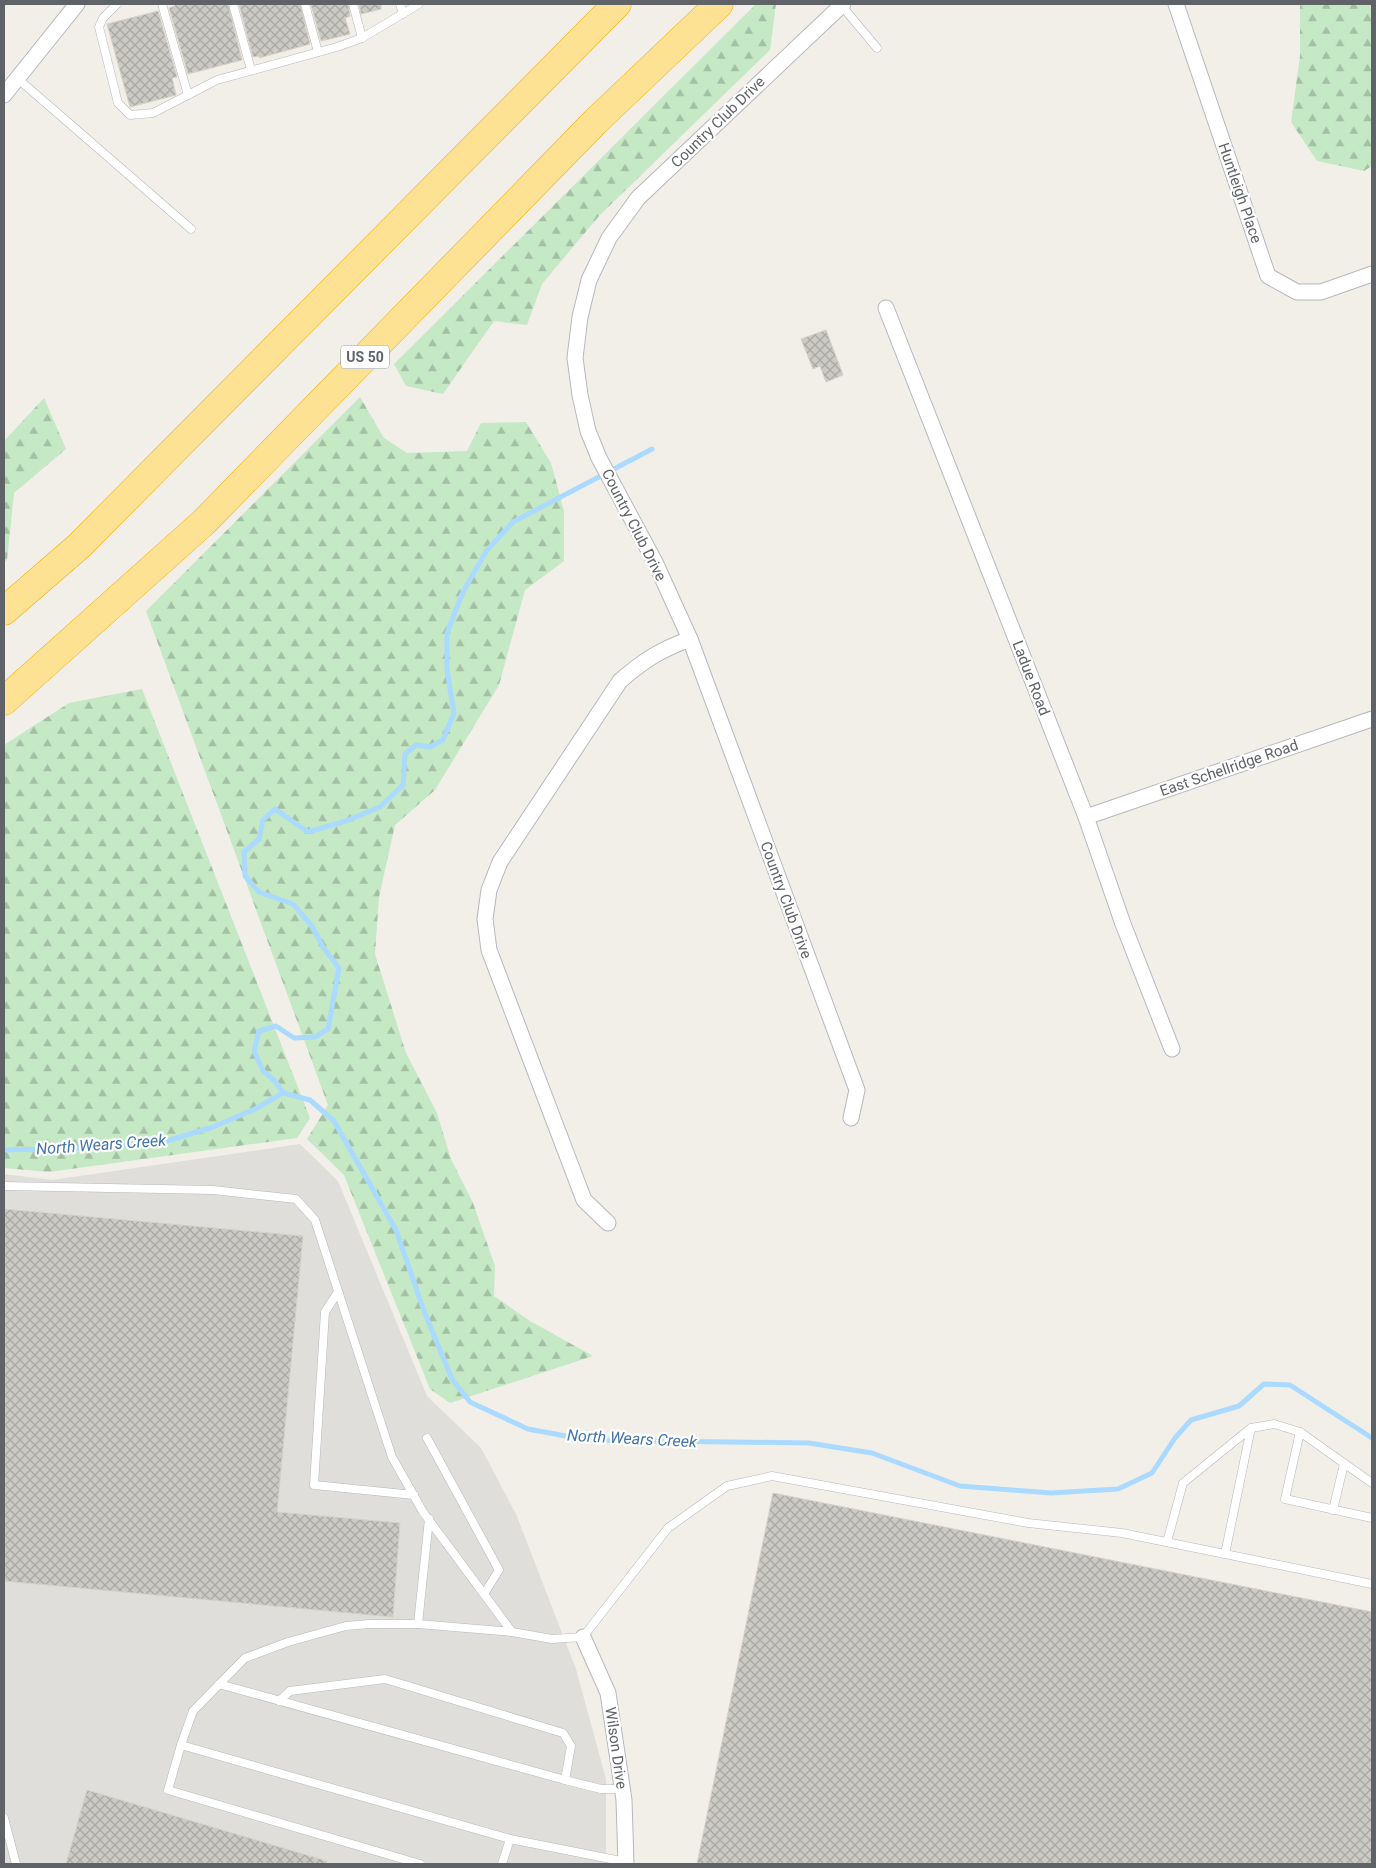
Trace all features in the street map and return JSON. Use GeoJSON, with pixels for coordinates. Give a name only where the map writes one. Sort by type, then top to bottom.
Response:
{"type":"FeatureCollection","features":[{"type":"Feature","properties":{"kind":"highway"},"geometry":{"type":"LineString","coordinates":[[4,611],[80,546],[617,4]]}},
{"type":"Feature","properties":{"kind":"highway","name":"US 50"},"geometry":{"type":"LineString","coordinates":[[4,702],[204,522],[596,121],[719,4]]}},
{"type":"Feature","properties":{"kind":"street"},"geometry":{"type":"LineString","coordinates":[[4,95],[76,4]]}},
{"type":"Feature","properties":{"kind":"street","name":"Country Club Drive"},"geometry":{"type":"LineString","coordinates":[[842,4],[638,198],[609,238],[589,280],[580,317],[575,358],[588,432],[599,458],[655,562],[690,639],[857,1090],[851,1118]]}},
{"type":"Feature","properties":{"kind":"street","name":"Huntleigh Place"},"geometry":{"type":"LineString","coordinates":[[1176,4],[1268,276],[1297,292],[1321,292],[1372,274]]}},
{"type":"Feature","properties":{"kind":"street","name":"Ladue Road"},"geometry":{"type":"LineString","coordinates":[[886,308],[1086,817],[1123,924],[1172,1049]]}},
{"type":"Feature","properties":{"kind":"street"},"geometry":{"type":"LineString","coordinates":[[608,1223],[584,1200],[489,950],[485,919],[489,890],[500,862],[620,681],[641,663],[661,650],[690,639]]}},
{"type":"Feature","properties":{"kind":"street","name":"East Schellridge Road"},"geometry":{"type":"LineString","coordinates":[[1086,817],[1372,719]]}},
{"type":"Feature","properties":{"kind":"street","name":"Wilson Drive"},"geometry":{"type":"LineString","coordinates":[[583,1636],[608,1693],[622,1789],[626,1863]]}},
{"type":"Feature","properties":{"kind":"lane"},"geometry":{"type":"LineString","coordinates":[[117,4],[98,27],[118,103],[130,115],[153,113],[217,80],[362,38],[419,4]]}},
{"type":"Feature","properties":{"kind":"lane"},"geometry":{"type":"LineString","coordinates":[[162,4],[188,95]]}},
{"type":"Feature","properties":{"kind":"lane"},"geometry":{"type":"LineString","coordinates":[[233,4],[251,70]]}},
{"type":"Feature","properties":{"kind":"lane"},"geometry":{"type":"LineString","coordinates":[[305,4],[318,52]]}},
{"type":"Feature","properties":{"kind":"lane"},"geometry":{"type":"LineString","coordinates":[[353,4],[362,38]]}},
{"type":"Feature","properties":{"kind":"lane"},"geometry":{"type":"LineString","coordinates":[[400,4],[403,14]]}},
{"type":"Feature","properties":{"kind":"lane"},"geometry":{"type":"LineString","coordinates":[[842,4],[878,48]]}},
{"type":"Feature","properties":{"kind":"lane"},"geometry":{"type":"LineString","coordinates":[[17,78],[191,229]]}},
{"type":"Feature","properties":{"kind":"lane"},"geometry":{"type":"LineString","coordinates":[[4,1186],[213,1190],[296,1199],[314,1220],[392,1457],[429,1519],[512,1632]]}},
{"type":"Feature","properties":{"kind":"lane"},"geometry":{"type":"LineString","coordinates":[[338,1292],[325,1312],[314,1485],[414,1495]]}},
{"type":"Feature","properties":{"kind":"lane"},"geometry":{"type":"LineString","coordinates":[[1167,1542],[1183,1484],[1251,1428],[1274,1424],[1300,1432],[1372,1483]]}},
{"type":"Feature","properties":{"kind":"lane"},"geometry":{"type":"LineString","coordinates":[[1226,1554],[1251,1428]]}},
{"type":"Feature","properties":{"kind":"lane"},"geometry":{"type":"LineString","coordinates":[[1300,1432],[1285,1499],[1372,1518]]}},
{"type":"Feature","properties":{"kind":"lane"},"geometry":{"type":"LineString","coordinates":[[427,1438],[499,1570],[484,1594]]}},
{"type":"Feature","properties":{"kind":"lane"},"geometry":{"type":"LineString","coordinates":[[1333,1510],[1344,1464]]}},
{"type":"Feature","properties":{"kind":"lane"},"geometry":{"type":"LineString","coordinates":[[420,1864],[168,1790],[193,1711],[245,1658],[288,1642],[346,1626],[418,1624],[512,1632],[552,1639],[583,1636],[668,1528],[727,1486],[772,1476],[1028,1523],[1122,1533],[1372,1584]]}},
{"type":"Feature","properties":{"kind":"lane"},"geometry":{"type":"LineString","coordinates":[[418,1624],[429,1519]]}},
{"type":"Feature","properties":{"kind":"lane"},"geometry":{"type":"LineString","coordinates":[[279,1701],[290,1691],[385,1679],[563,1734],[571,1746],[565,1780]]}},
{"type":"Feature","properties":{"kind":"lane"},"geometry":{"type":"LineString","coordinates":[[220,1684],[601,1790],[622,1789]]}},
{"type":"Feature","properties":{"kind":"lane"},"geometry":{"type":"LineString","coordinates":[[181,1745],[510,1840],[626,1863]]}},
{"type":"Feature","properties":{"kind":"lane"},"geometry":{"type":"LineString","coordinates":[[4,1818],[16,1864]]}},
{"type":"Feature","properties":{"kind":"lane"},"geometry":{"type":"LineString","coordinates":[[502,1864],[510,1840]]}},
{"type":"Feature","properties":{"kind":"shaded area"},"geometry":{"type":"Polygon","coordinates":[[[300,1144],[338,1181],[427,1396],[481,1448],[516,1514],[576,1669],[606,1779],[606,1864],[4,1864],[4,1174],[52,1180],[300,1144]]]}},
{"type":"Feature","properties":{"kind":"green space"},"geometry":{"type":"Polygon","coordinates":[[[756,4],[776,4],[770,50],[599,216],[542,284],[527,325],[494,321],[443,394],[406,386],[394,364],[756,4]]]}},
{"type":"Feature","properties":{"kind":"green space"},"geometry":{"type":"Polygon","coordinates":[[[1300,4],[1372,4],[1372,166],[1364,171],[1317,161],[1291,122],[1300,56],[1300,4]]]}},
{"type":"Feature","properties":{"kind":"green space"},"geometry":{"type":"Polygon","coordinates":[[[360,397],[384,438],[407,453],[467,451],[481,423],[526,422],[551,463],[564,511],[564,561],[525,590],[499,685],[435,790],[395,825],[379,897],[375,954],[406,1053],[437,1113],[451,1159],[473,1203],[495,1266],[494,1296],[530,1321],[593,1356],[450,1403],[430,1389],[344,1175],[307,1139],[328,1105],[146,611],[360,397]]]}},
{"type":"Feature","properties":{"kind":"green space"},"geometry":{"type":"Polygon","coordinates":[[[44,398],[66,449],[14,493],[7,560],[4,563],[4,441],[44,398]]]}},
{"type":"Feature","properties":{"kind":"green space"},"geometry":{"type":"Polygon","coordinates":[[[142,689],[310,1118],[297,1138],[49,1172],[4,1168],[4,745],[69,703],[142,689]]]}},
{"type":"Feature","properties":{"kind":"building"},"geometry":{"type":"Polygon","coordinates":[[[174,4],[228,4],[242,60],[188,74],[169,8],[175,6],[174,4]]]}},
{"type":"Feature","properties":{"kind":"building"},"geometry":{"type":"Polygon","coordinates":[[[239,4],[300,4],[310,44],[259,58],[259,56],[253,57],[239,4]]]}},
{"type":"Feature","properties":{"kind":"building"},"geometry":{"type":"Polygon","coordinates":[[[311,4],[348,4],[350,16],[345,18],[350,34],[321,41],[311,4]]]}},
{"type":"Feature","properties":{"kind":"building"},"geometry":{"type":"Polygon","coordinates":[[[359,4],[381,4],[381,9],[361,14],[359,4]]]}},
{"type":"Feature","properties":{"kind":"building"},"geometry":{"type":"Polygon","coordinates":[[[158,11],[177,77],[172,78],[176,95],[130,107],[107,24],[158,11]]]}},
{"type":"Feature","properties":{"kind":"building"},"geometry":{"type":"Polygon","coordinates":[[[826,330],[843,375],[826,382],[820,366],[813,369],[801,339],[826,330]]]}},
{"type":"Feature","properties":{"kind":"building"},"geometry":{"type":"Polygon","coordinates":[[[4,1209],[303,1236],[277,1512],[400,1523],[393,1617],[4,1581],[4,1209]]]}},
{"type":"Feature","properties":{"kind":"building"},"geometry":{"type":"Polygon","coordinates":[[[773,1493],[1372,1612],[1372,1864],[697,1864],[773,1493]]]}},
{"type":"Feature","properties":{"kind":"building"},"geometry":{"type":"Polygon","coordinates":[[[87,1790],[327,1861],[326,1864],[66,1864],[87,1790]]]}},
{"type":"Feature","properties":{"kind":"waterway"},"geometry":{"type":"LineString","coordinates":[[283,1093],[275,1081],[263,1071],[254,1051],[259,1031],[276,1026],[294,1038],[315,1037],[328,1029],[339,968],[323,947],[312,926],[293,904],[259,892],[245,876],[244,852],[259,839],[263,820],[275,809],[308,832],[346,821],[380,807],[403,785],[405,754],[416,745],[430,747],[443,740],[454,713],[447,670],[447,633],[462,594],[487,550],[513,522],[652,449]]}},
{"type":"Feature","properties":{"kind":"waterway","name":"North Wears Creek"},"geometry":{"type":"LineString","coordinates":[[4,1150],[83,1148],[167,1141],[213,1127],[255,1109],[283,1093],[310,1100],[334,1121],[396,1230],[424,1311],[452,1379],[470,1402],[528,1429],[587,1440],[809,1443],[872,1453],[960,1486],[1051,1493],[1118,1489],[1152,1473],[1175,1438],[1191,1420],[1239,1406],[1264,1384],[1290,1385],[1372,1438]]}}]}
